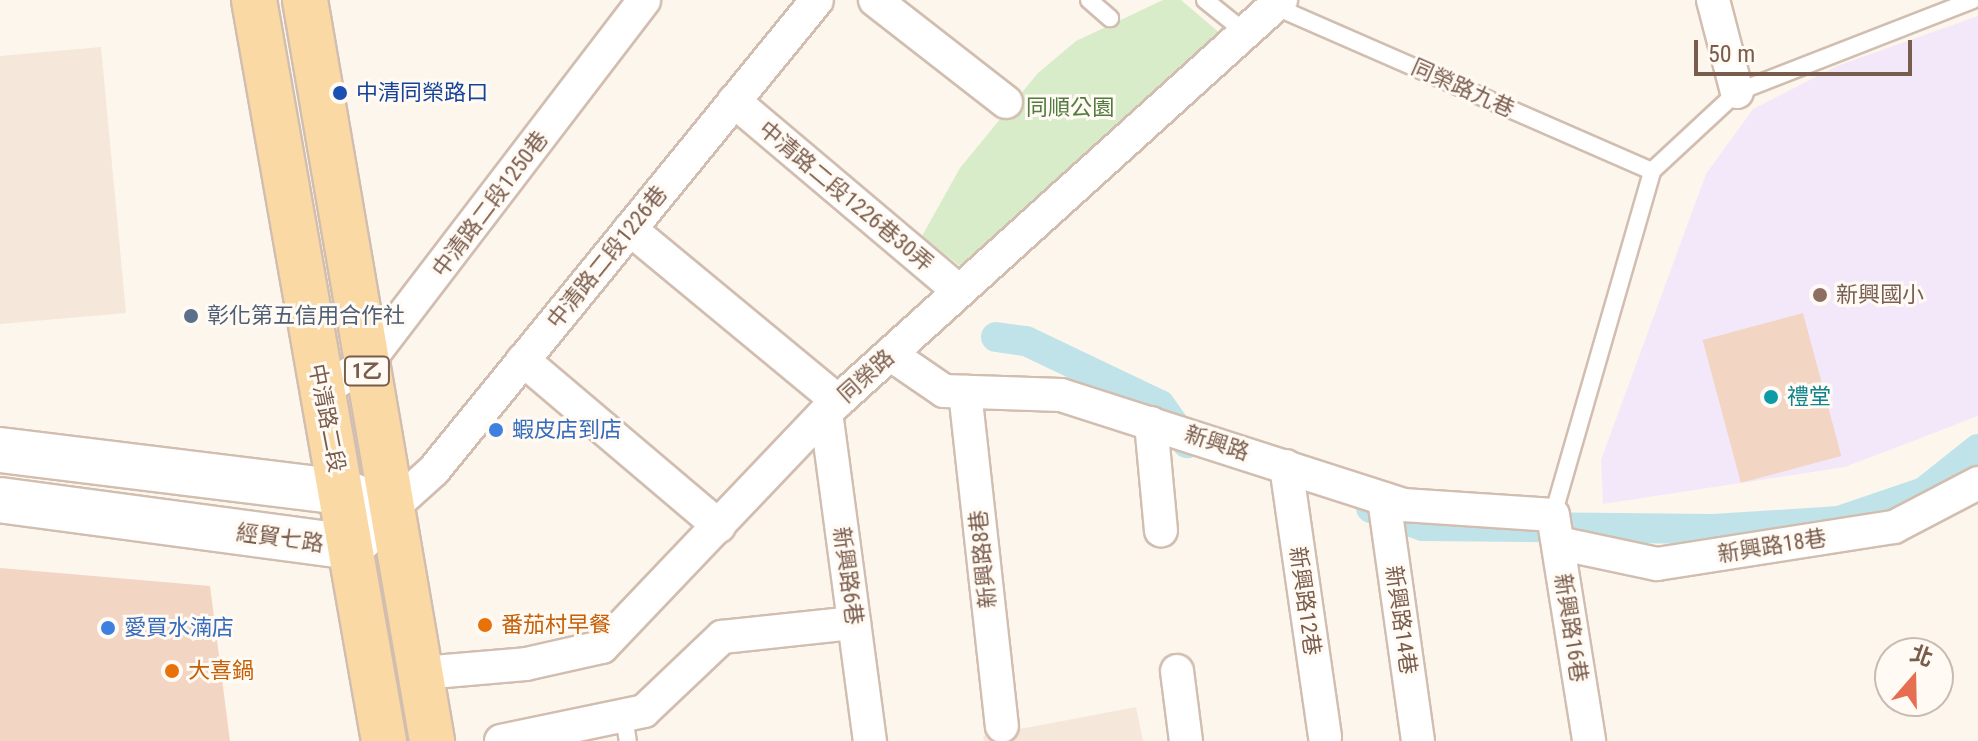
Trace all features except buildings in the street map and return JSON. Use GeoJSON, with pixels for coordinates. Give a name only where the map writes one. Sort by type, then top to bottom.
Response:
{"type":"FeatureCollection","features":[{"type":"Feature","properties":{"kind":"main road","name":"中清路二段"},"geometry":{"type":"LineString","coordinates":[[254,0],[384,741]]}},
{"type":"Feature","properties":{"kind":"main road","name":"1乙"},"geometry":{"type":"LineString","coordinates":[[305,0],[432,741]]}},
{"type":"Feature","properties":{"kind":"street","name":"中清路二段1250巷"},"geometry":{"type":"LineString","coordinates":[[321,391],[366,364],[644,0]]}},
{"type":"Feature","properties":{"kind":"street","name":"中清路二段1226巷"},"geometry":{"type":"LineString","coordinates":[[391,509],[434,470],[817,0]]}},
{"type":"Feature","properties":{"kind":"street"},"geometry":{"type":"LineString","coordinates":[[875,0],[1006,102]]}},
{"type":"Feature","properties":{"kind":"street"},"geometry":{"type":"LineString","coordinates":[[1713,0],[1737,92]]}},
{"type":"Feature","properties":{"kind":"street","name":"同榮路"},"geometry":{"type":"LineString","coordinates":[[422,673],[526,664],[602,647],[832,406],[1278,3]]}},
{"type":"Feature","properties":{"kind":"street","name":"中清路二段1226巷30弄"},"geometry":{"type":"LineString","coordinates":[[734,101],[959,291]]}},
{"type":"Feature","properties":{"kind":"street"},"geometry":{"type":"LineString","coordinates":[[630,229],[832,406]]}},
{"type":"Feature","properties":{"kind":"street","name":"新興路"},"geometry":{"type":"LineString","coordinates":[[890,354],[944,391],[1061,395],[1384,499],[1555,529]]}},
{"type":"Feature","properties":{"kind":"street"},"geometry":{"type":"LineString","coordinates":[[523,360],[719,526]]}},
{"type":"Feature","properties":{"kind":"street","name":"新興路8巷"},"geometry":{"type":"LineString","coordinates":[[965,392],[1002,726]]}},
{"type":"Feature","properties":{"kind":"street","name":"新興路6巷"},"geometry":{"type":"LineString","coordinates":[[832,406],[854,623],[870,741]]}},
{"type":"Feature","properties":{"kind":"street"},"geometry":{"type":"LineString","coordinates":[[1151,423],[1161,531]]}},
{"type":"Feature","properties":{"kind":"street"},"geometry":{"type":"LineString","coordinates":[[0,450],[342,492],[391,509]]}},
{"type":"Feature","properties":{"kind":"street","name":"新興路12巷"},"geometry":{"type":"LineString","coordinates":[[1286,466],[1325,737]]}},
{"type":"Feature","properties":{"kind":"street","name":"新興路18巷"},"geometry":{"type":"LineString","coordinates":[[1555,529],[1657,564],[1894,527],[1978,483]]}},
{"type":"Feature","properties":{"kind":"street","name":"新興路14巷"},"geometry":{"type":"LineString","coordinates":[[1384,499],[1418,741]]}},
{"type":"Feature","properties":{"kind":"street","name":"經貿七路"},"geometry":{"type":"LineString","coordinates":[[0,500],[351,547],[391,509]]}},
{"type":"Feature","properties":{"kind":"street","name":"新興路16巷"},"geometry":{"type":"LineString","coordinates":[[1555,529],[1589,741]]}},
{"type":"Feature","properties":{"kind":"street"},"geometry":{"type":"LineString","coordinates":[[501,741],[626,729],[722,637],[854,623]]}},
{"type":"Feature","properties":{"kind":"street"},"geometry":{"type":"LineString","coordinates":[[1177,671],[1186,741]]}},
{"type":"Feature","properties":{"kind":"lane"},"geometry":{"type":"LineString","coordinates":[[1089,0],[1110,18]]}},
{"type":"Feature","properties":{"kind":"lane"},"geometry":{"type":"LineString","coordinates":[[1205,0],[1245,32]]}},
{"type":"Feature","properties":{"kind":"lane"},"geometry":{"type":"LineString","coordinates":[[1555,529],[1652,171],[1737,92],[1973,0]]}},
{"type":"Feature","properties":{"kind":"lane","name":"同榮路九巷"},"geometry":{"type":"LineString","coordinates":[[1278,3],[1652,171]]}},
{"type":"Feature","properties":{"kind":"shaded area","name":"新興國小"},"geometry":{"type":"Polygon","coordinates":[[[1978,16],[1978,416],[1845,467],[1603,504],[1601,460],[1706,174],[1753,109],[1837,66],[1978,16]]]}},
{"type":"Feature","properties":{"kind":"shaded area"},"geometry":{"type":"Polygon","coordinates":[[[101,47],[126,313],[0,324],[0,56],[101,47]]]}},
{"type":"Feature","properties":{"kind":"shaded area"},"geometry":{"type":"Polygon","coordinates":[[[1136,707],[1143,741],[984,741],[983,736],[1136,707]]]}},
{"type":"Feature","properties":{"kind":"green space","name":"同順公園"},"geometry":{"type":"Polygon","coordinates":[[[1163,0],[1181,0],[1221,34],[965,270],[922,236],[960,168],[1038,73],[1076,41],[1163,0]]]}},
{"type":"Feature","properties":{"kind":"waterway"},"geometry":{"type":"LineString","coordinates":[[996,337],[1026,341],[1160,405],[1187,443]]}},
{"type":"Feature","properties":{"kind":"waterway"},"geometry":{"type":"LineString","coordinates":[[1371,508],[1423,526],[1713,529],[1839,521],[1924,492],[1978,449]]}},
{"type":"Feature","properties":{"kind":"place","name":"中清同榮路口"},"geometry":{"type":"Point","coordinates":[340,93]}},
{"type":"Feature","properties":{"kind":"place","name":"新興國小"},"geometry":{"type":"Point","coordinates":[1820,295]}},
{"type":"Feature","properties":{"kind":"place","name":"彰化第五信用合作社"},"geometry":{"type":"Point","coordinates":[191,316]}},
{"type":"Feature","properties":{"kind":"place","name":"禮堂"},"geometry":{"type":"Point","coordinates":[1771,397]}},
{"type":"Feature","properties":{"kind":"place","name":"蝦皮店到店"},"geometry":{"type":"Point","coordinates":[496,430]}},
{"type":"Feature","properties":{"kind":"place","name":"番茄村早餐"},"geometry":{"type":"Point","coordinates":[485,625]}},
{"type":"Feature","properties":{"kind":"place","name":"愛買水湳店"},"geometry":{"type":"Point","coordinates":[108,628]}},
{"type":"Feature","properties":{"kind":"place","name":"大喜鍋"},"geometry":{"type":"Point","coordinates":[172,671]}}]}
